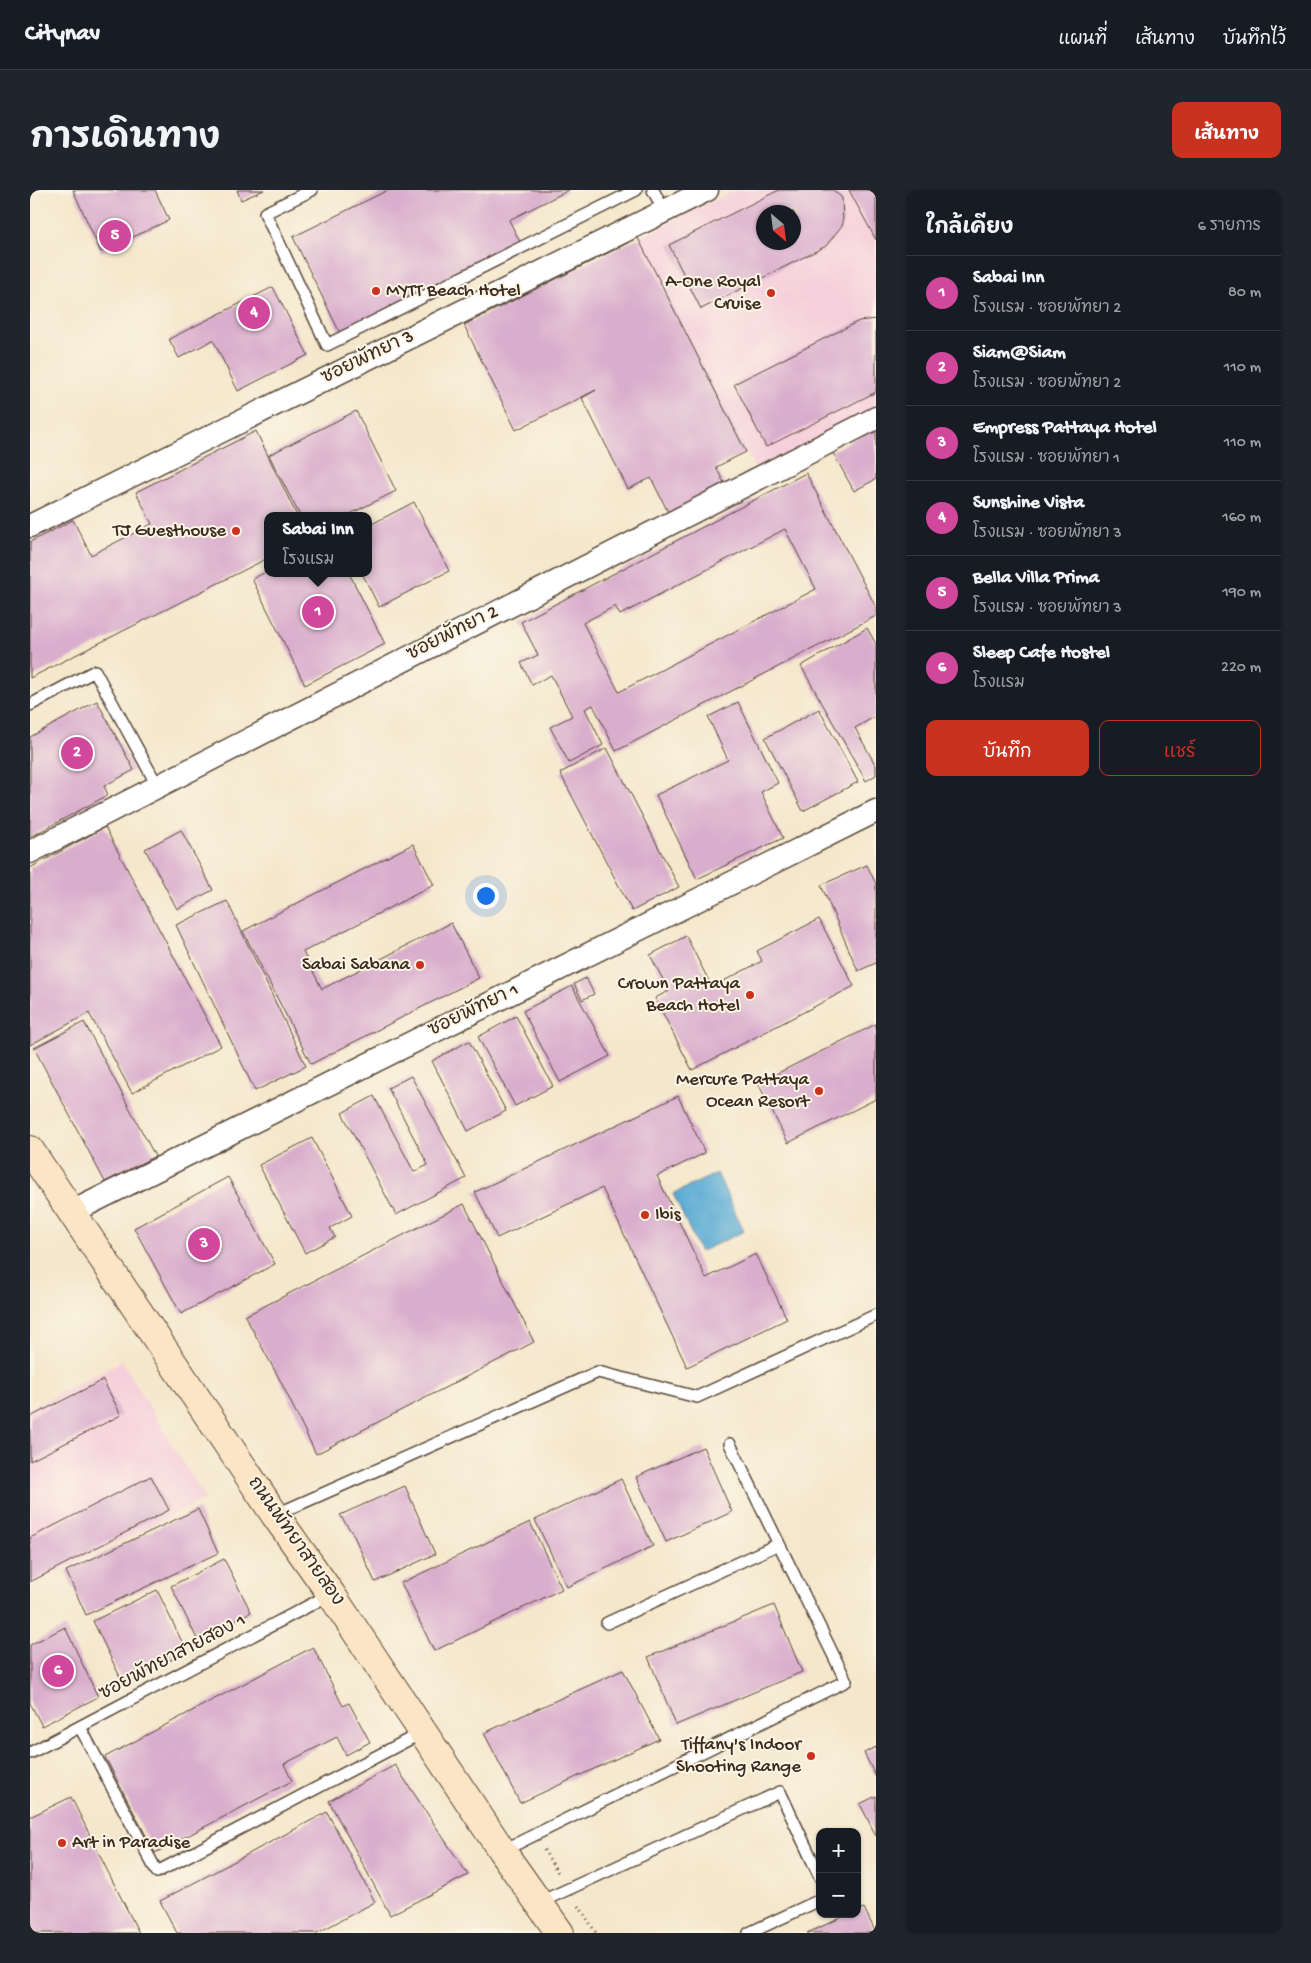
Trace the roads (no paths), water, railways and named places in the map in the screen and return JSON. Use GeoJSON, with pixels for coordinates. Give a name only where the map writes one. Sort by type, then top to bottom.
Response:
{"type":"FeatureCollection","features":[{"type":"Feature","properties":{"kind":"main road","name":"ถนนพัทยาสายสอง"},"geometry":{"type":"LineString","coordinates":[[30,1150],[274,1515],[331,1594],[502,1851],[560,1933]]}},
{"type":"Feature","properties":{"kind":"street","name":"ซอยพัทยา 3"},"geometry":{"type":"LineString","coordinates":[[30,526],[706,190]]}},
{"type":"Feature","properties":{"kind":"street","name":"ซอยพัทยา 2"},"geometry":{"type":"LineString","coordinates":[[30,852],[157,785],[876,418]]}},
{"type":"Feature","properties":{"kind":"street","name":"ซอยพัทยา 1"},"geometry":{"type":"LineString","coordinates":[[72,1212],[876,811]]}},
{"type":"Feature","properties":{"kind":"lane"},"geometry":{"type":"LineString","coordinates":[[312,190],[265,213],[327,345],[636,190]]}},
{"type":"Feature","properties":{"kind":"lane"},"geometry":{"type":"LineString","coordinates":[[652,190],[664,211]]}},
{"type":"Feature","properties":{"kind":"lane"},"geometry":{"type":"LineString","coordinates":[[30,705],[95,671],[157,785]]}},
{"type":"Feature","properties":{"kind":"lane"},"geometry":{"type":"LineString","coordinates":[[274,1515],[598,1372],[698,1397],[876,1316]]}},
{"type":"Feature","properties":{"kind":"lane"},"geometry":{"type":"LineString","coordinates":[[502,1851],[846,1680],[730,1444]]}},
{"type":"Feature","properties":{"kind":"lane"},"geometry":{"type":"LineString","coordinates":[[607,1624],[779,1544]]}},
{"type":"Feature","properties":{"kind":"lane","name":"ซอยพัทยาสายสอง 1"},"geometry":{"type":"LineString","coordinates":[[30,1753],[331,1594]]}},
{"type":"Feature","properties":{"kind":"lane"},"geometry":{"type":"LineString","coordinates":[[80,1727],[157,1872],[423,1732]]}},
{"type":"Feature","properties":{"kind":"lane"},"geometry":{"type":"LineString","coordinates":[[538,1903],[780,1792],[818,1873]]}},
{"type":"Feature","properties":{"kind":"lane"},"geometry":{"type":"LineString","coordinates":[[748,1933],[816,1902]]}},
{"type":"Feature","properties":{"kind":"water"},"geometry":{"type":"Polygon","coordinates":[[[717,1173],[744,1231],[700,1252],[673,1194],[717,1173]]]}},
{"type":"Feature","properties":{"kind":"place","name":"Bella Villa Prima"},"geometry":{"type":"Point","coordinates":[115,236]}},
{"type":"Feature","properties":{"kind":"place","name":"MYTT Beach Hotel"},"geometry":{"type":"Point","coordinates":[376,291]}},
{"type":"Feature","properties":{"kind":"place","name":"A-One Royal Cruise"},"geometry":{"type":"Point","coordinates":[771,293]}},
{"type":"Feature","properties":{"kind":"place","name":"Sunshine Vista"},"geometry":{"type":"Point","coordinates":[254,313]}},
{"type":"Feature","properties":{"kind":"place","name":"TJ Guesthouse"},"geometry":{"type":"Point","coordinates":[236,531]}},
{"type":"Feature","properties":{"kind":"place","name":"Sabai Inn"},"geometry":{"type":"Point","coordinates":[318,612]}},
{"type":"Feature","properties":{"kind":"place","name":"Siam@Siam"},"geometry":{"type":"Point","coordinates":[77,753]}},
{"type":"Feature","properties":{"kind":"place","name":"Sabai Sabana"},"geometry":{"type":"Point","coordinates":[420,965]}},
{"type":"Feature","properties":{"kind":"place","name":"Crown Pattaya Beach Hotel"},"geometry":{"type":"Point","coordinates":[750,995]}},
{"type":"Feature","properties":{"kind":"place","name":"Mercure Pattaya Ocean Resort"},"geometry":{"type":"Point","coordinates":[819,1091]}},
{"type":"Feature","properties":{"kind":"place","name":"Ibis"},"geometry":{"type":"Point","coordinates":[645,1215]}},
{"type":"Feature","properties":{"kind":"place","name":"Empress Pattaya Hotel"},"geometry":{"type":"Point","coordinates":[204,1244]}},
{"type":"Feature","properties":{"kind":"place","name":"Sleep Cafe Hostel"},"geometry":{"type":"Point","coordinates":[58,1671]}},
{"type":"Feature","properties":{"kind":"place","name":"Tiffany's Indoor Shooting Range"},"geometry":{"type":"Point","coordinates":[811,1756]}},
{"type":"Feature","properties":{"kind":"place","name":"Art in Paradise"},"geometry":{"type":"Point","coordinates":[62,1843]}}]}
